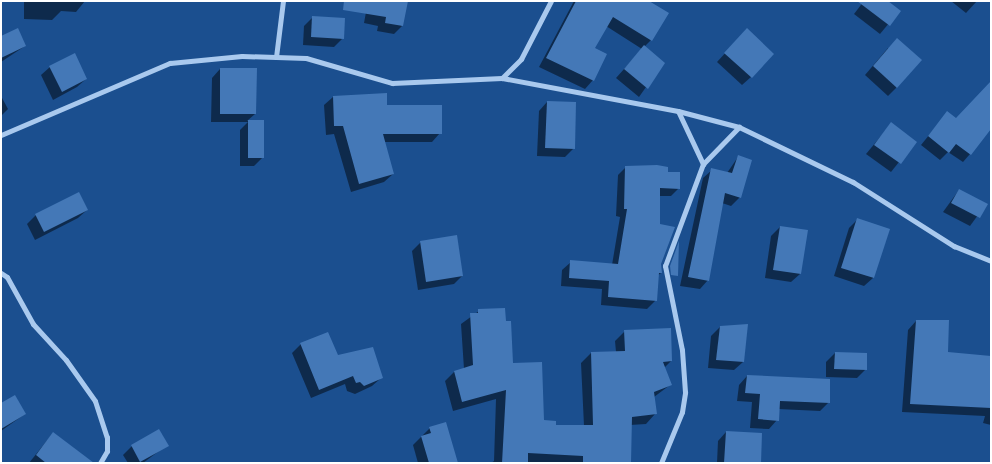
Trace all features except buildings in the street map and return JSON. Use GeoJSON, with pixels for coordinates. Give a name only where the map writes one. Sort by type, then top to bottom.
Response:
{"type":"FeatureCollection","features":[{"type":"Feature","properties":{"kind":"street"},"geometry":{"type":"LineString","coordinates":[[276,57],[283,1]]}},
{"type":"Feature","properties":{"kind":"street"},"geometry":{"type":"LineString","coordinates":[[502,78],[521,59],[551,1]]}},
{"type":"Feature","properties":{"kind":"street"},"geometry":{"type":"LineString","coordinates":[[1,135],[170,62],[242,56],[306,58],[392,83],[502,78],[678,111],[740,127],[853,182],[954,246],[991,260]]}},
{"type":"Feature","properties":{"kind":"street"},"geometry":{"type":"LineString","coordinates":[[678,111],[703,164]]}},
{"type":"Feature","properties":{"kind":"street"},"geometry":{"type":"LineString","coordinates":[[661,463],[682,412],[685,392],[682,350],[665,266],[703,164],[740,127]]}},
{"type":"Feature","properties":{"kind":"street"},"geometry":{"type":"LineString","coordinates":[[1,273],[6,277],[33,324],[66,360],[96,401],[107,437],[107,451],[100,463]]}}]}
